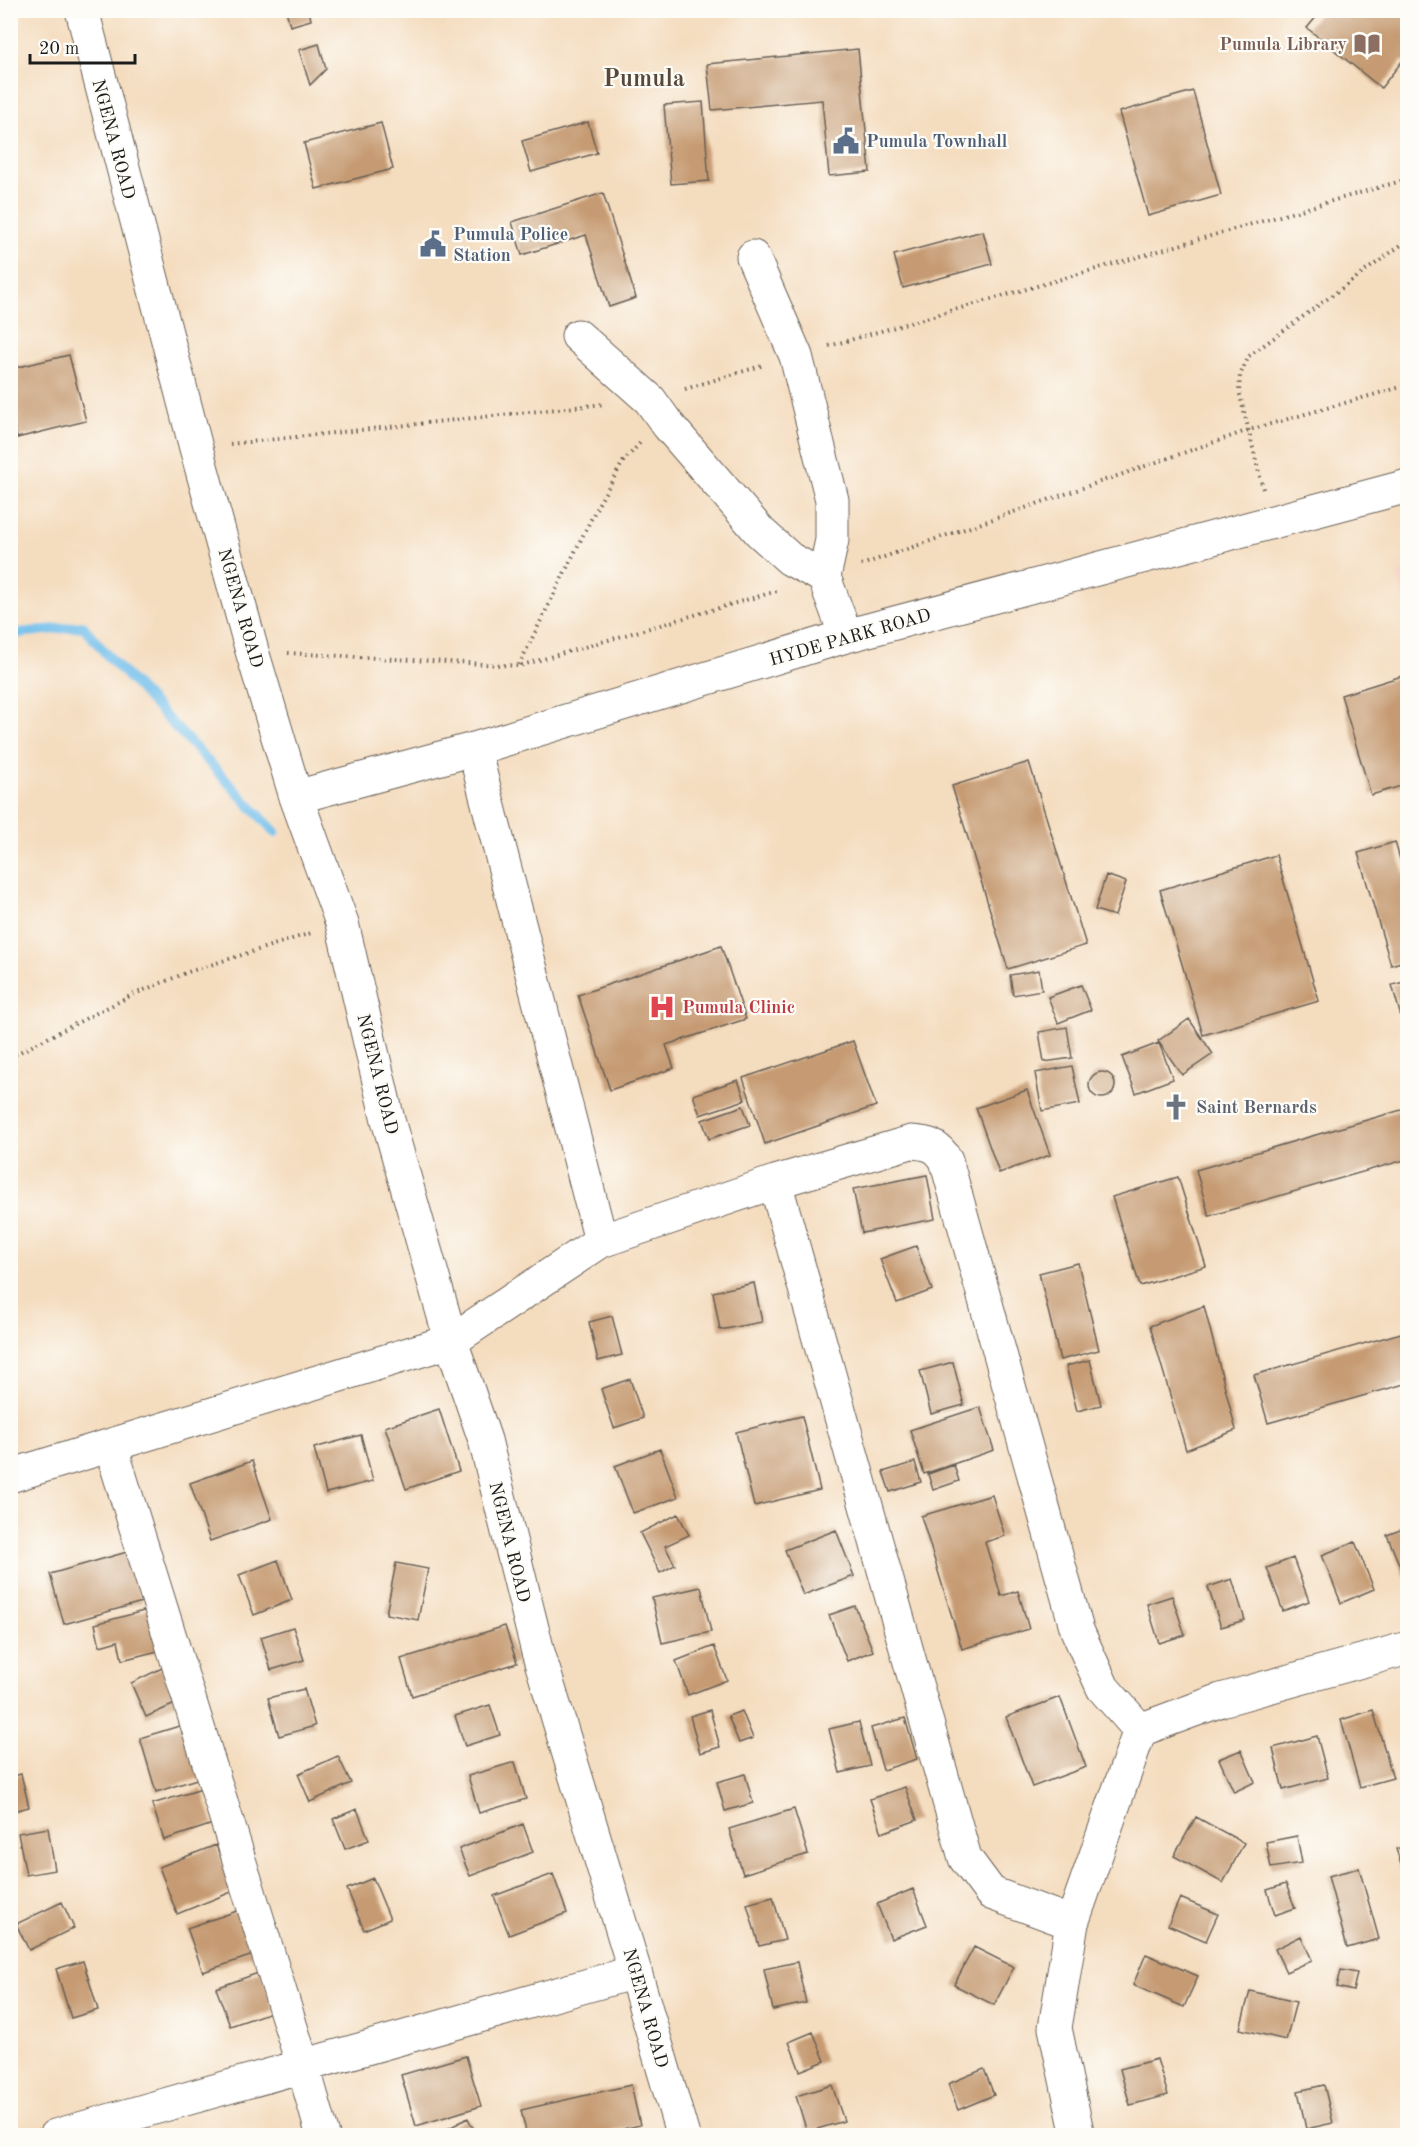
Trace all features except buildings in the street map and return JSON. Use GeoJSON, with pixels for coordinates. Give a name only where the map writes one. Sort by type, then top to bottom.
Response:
{"type":"FeatureCollection","features":[{"type":"Feature","properties":{"kind":"street","name":"NGENA ROAD"},"geometry":{"type":"LineString","coordinates":[[82,10],[196,448],[252,651],[296,797],[342,923],[388,1120],[451,1341],[485,1440],[537,1652],[683,2136]]}},
{"type":"Feature","properties":{"kind":"street"},"geometry":{"type":"LineString","coordinates":[[753,257],[796,356],[832,500],[832,540],[824,578],[846,636]]}},
{"type":"Feature","properties":{"kind":"street"},"geometry":{"type":"LineString","coordinates":[[578,336],[650,400],[668,425],[760,532],[790,560],[824,578]]}},
{"type":"Feature","properties":{"kind":"street","name":"HYDE PARK ROAD"},"geometry":{"type":"LineString","coordinates":[[296,797],[474,749],[846,636],[1272,524],[1407,486]]}},
{"type":"Feature","properties":{"kind":"street"},"geometry":{"type":"LineString","coordinates":[[474,749],[601,1241]]}},
{"type":"Feature","properties":{"kind":"street"},"geometry":{"type":"LineString","coordinates":[[10,1476],[111,1447],[451,1341],[601,1241],[775,1182],[911,1142],[928,1143],[939,1149],[946,1160],[1077,1630],[1103,1688],[1140,1730]]}},
{"type":"Feature","properties":{"kind":"street"},"geometry":{"type":"LineString","coordinates":[[775,1182],[965,1858],[991,1893],[1072,1923]]}},
{"type":"Feature","properties":{"kind":"street"},"geometry":{"type":"LineString","coordinates":[[111,1447],[303,2066],[322,2136]]}},
{"type":"Feature","properties":{"kind":"street"},"geometry":{"type":"LineString","coordinates":[[1140,1730],[1221,1700],[1407,1648]]}},
{"type":"Feature","properties":{"kind":"street"},"geometry":{"type":"LineString","coordinates":[[1078,2136],[1055,2028],[1072,1923],[1140,1730]]}},
{"type":"Feature","properties":{"kind":"street"},"geometry":{"type":"LineString","coordinates":[[55,2136],[635,1972]]}},
{"type":"Feature","properties":{"kind":"path"},"geometry":{"type":"LineString","coordinates":[[1272,524],[1239,391],[1239,375],[1249,356],[1407,240]]}},
{"type":"Feature","properties":{"kind":"path"},"geometry":{"type":"LineString","coordinates":[[519,666],[598,505],[622,462],[643,439],[668,425]]}},
{"type":"Feature","properties":{"kind":"path"},"geometry":{"type":"LineString","coordinates":[[10,1057],[141,991],[188,972],[342,923]]}},
{"type":"Feature","properties":{"kind":"shaded area"},"geometry":{"type":"Polygon","coordinates":[[[1408,570],[1407,613],[1397,573],[1408,570]]]}},
{"type":"Feature","properties":{"kind":"waterway"},"geometry":{"type":"LineString","coordinates":[[10,634],[83,626],[108,656],[275,832]]}},
{"type":"Feature","properties":{"kind":"place","name":"Pumula Library"},"geometry":{"type":"Point","coordinates":[1367,44]}},
{"type":"Feature","properties":{"kind":"place","name":"Pumula Townhall"},"geometry":{"type":"Point","coordinates":[846,141]}},
{"type":"Feature","properties":{"kind":"place","name":"Pumula Police Station"},"geometry":{"type":"Point","coordinates":[433,244]}},
{"type":"Feature","properties":{"kind":"place","name":"Pumula Clinic"},"geometry":{"type":"Point","coordinates":[662,1007]}},
{"type":"Feature","properties":{"kind":"place","name":"Saint Bernards"},"geometry":{"type":"Point","coordinates":[1176,1107]}},
{"type":"Feature","properties":{"kind":"district","name":"Pumula"},"geometry":{"type":"Point","coordinates":[644,78]}}]}
